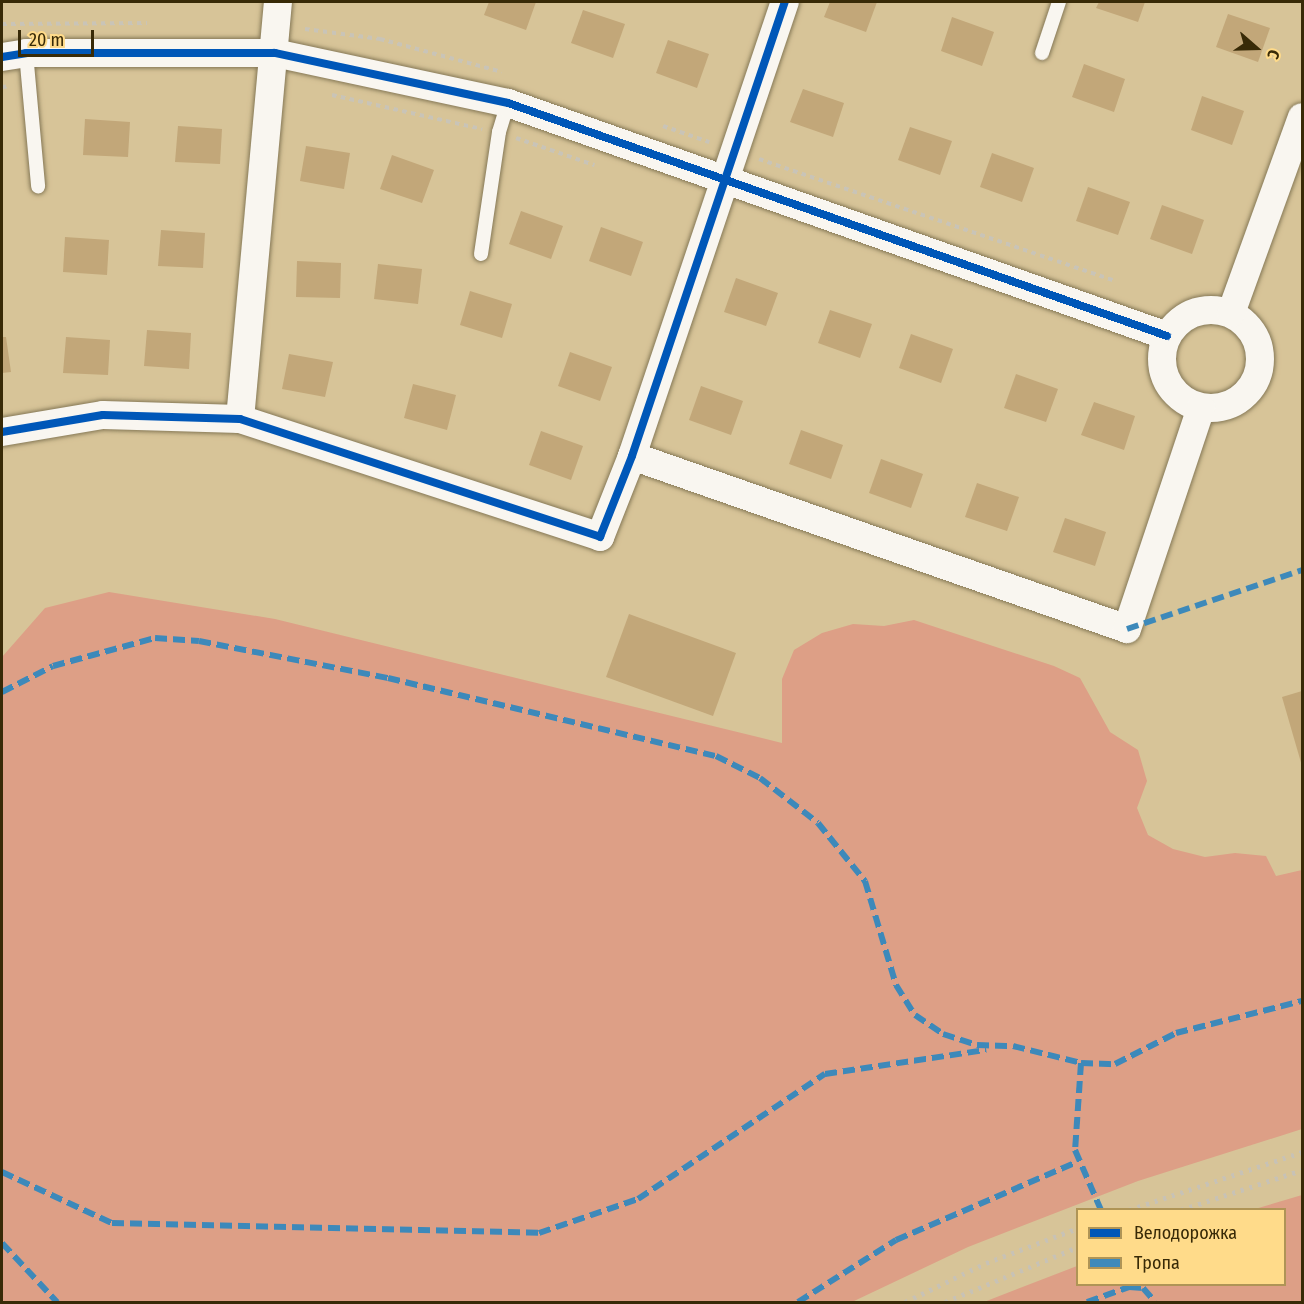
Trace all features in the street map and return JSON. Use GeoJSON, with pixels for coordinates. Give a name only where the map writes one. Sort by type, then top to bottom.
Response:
{"type":"FeatureCollection","features":[{"type":"Feature","properties":{"kind":"street"},"geometry":{"type":"LineString","coordinates":[[240,419],[278,2]]}},
{"type":"Feature","properties":{"kind":"street"},"geometry":{"type":"LineString","coordinates":[[2,432],[103,415],[240,419],[600,537],[632,456],[784,2]]}},
{"type":"Feature","properties":{"kind":"street"},"geometry":{"type":"LineString","coordinates":[[14,55],[275,53],[508,103],[724,182],[1167,336]]}},
{"type":"Feature","properties":{"kind":"street"},"geometry":{"type":"LineString","coordinates":[[1231,313],[1302,117]]}},
{"type":"Feature","properties":{"kind":"street"},"geometry":{"type":"LineString","coordinates":[[1206,309],[1231,313],[1254,332],[1261,359],[1253,387],[1230,405],[1201,408],[1175,394],[1162,366],[1167,336],[1183,317],[1206,309]]}},
{"type":"Feature","properties":{"kind":"street"},"geometry":{"type":"LineString","coordinates":[[632,456],[1127,629],[1201,408]]}},
{"type":"Feature","properties":{"kind":"lane"},"geometry":{"type":"LineString","coordinates":[[1042,53],[1059,2]]}},
{"type":"Feature","properties":{"kind":"lane"},"geometry":{"type":"LineString","coordinates":[[14,55],[29,83],[38,186]]}},
{"type":"Feature","properties":{"kind":"lane"},"geometry":{"type":"LineString","coordinates":[[481,254],[499,132],[508,103]]}},
{"type":"Feature","properties":{"kind":"path"},"geometry":{"type":"LineString","coordinates":[[2,87],[29,83]]}},
{"type":"Feature","properties":{"kind":"path"},"geometry":{"type":"LineString","coordinates":[[328,95],[499,132],[596,166]]}},
{"type":"Feature","properties":{"kind":"shaded area"},"geometry":{"type":"Polygon","coordinates":[[[109,592],[275,619],[782,743],[782,679],[794,650],[822,633],[853,624],[884,626],[914,620],[1054,666],[1080,678],[1110,732],[1138,750],[1147,781],[1137,808],[1148,835],[1173,849],[1205,857],[1235,853],[1266,856],[1276,876],[1302,870],[1302,1129],[1138,1181],[968,1247],[852,1302],[2,1302],[2,657],[45,608],[109,592]]]}},
{"type":"Feature","properties":{"kind":"shaded area"},"geometry":{"type":"Polygon","coordinates":[[[1302,1195],[1302,1302],[984,1302],[1076,1266],[1076,1286],[1286,1286],[1286,1208],[1258,1208],[1302,1195]]]}},
{"type":"Feature","properties":{"kind":"building"},"geometry":{"type":"Polygon","coordinates":[[[489,2],[536,2],[526,30],[484,15],[489,2]]]}},
{"type":"Feature","properties":{"kind":"building"},"geometry":{"type":"Polygon","coordinates":[[[830,2],[877,2],[866,32],[824,17],[830,2]]]}},
{"type":"Feature","properties":{"kind":"building"},"geometry":{"type":"Polygon","coordinates":[[[1099,2],[1145,2],[1138,22],[1096,8],[1099,2]]]}},
{"type":"Feature","properties":{"kind":"building"},"geometry":{"type":"Polygon","coordinates":[[[583,10],[625,24],[613,58],[571,43],[583,10]]]}},
{"type":"Feature","properties":{"kind":"building"},"geometry":{"type":"Polygon","coordinates":[[[1228,14],[1270,28],[1258,62],[1216,47],[1228,14]]]}},
{"type":"Feature","properties":{"kind":"building"},"geometry":{"type":"Polygon","coordinates":[[[952,17],[994,32],[982,66],[941,51],[952,17]]]}},
{"type":"Feature","properties":{"kind":"building"},"geometry":{"type":"Polygon","coordinates":[[[668,40],[709,54],[697,88],[656,73],[668,40]]]}},
{"type":"Feature","properties":{"kind":"building"},"geometry":{"type":"Polygon","coordinates":[[[1084,64],[1125,79],[1114,112],[1072,97],[1084,64]]]}},
{"type":"Feature","properties":{"kind":"building"},"geometry":{"type":"Polygon","coordinates":[[[803,89],[844,103],[833,137],[790,122],[803,89]]]}},
{"type":"Feature","properties":{"kind":"building"},"geometry":{"type":"Polygon","coordinates":[[[1202,96],[1244,111],[1232,145],[1191,130],[1202,96]]]}},
{"type":"Feature","properties":{"kind":"building"},"geometry":{"type":"Polygon","coordinates":[[[85,119],[130,122],[128,157],[83,155],[85,119]]]}},
{"type":"Feature","properties":{"kind":"building"},"geometry":{"type":"Polygon","coordinates":[[[178,126],[222,129],[220,164],[175,162],[178,126]]]}},
{"type":"Feature","properties":{"kind":"building"},"geometry":{"type":"Polygon","coordinates":[[[910,127],[952,141],[940,175],[898,160],[910,127]]]}},
{"type":"Feature","properties":{"kind":"building"},"geometry":{"type":"Polygon","coordinates":[[[306,146],[350,153],[344,189],[300,181],[306,146]]]}},
{"type":"Feature","properties":{"kind":"building"},"geometry":{"type":"Polygon","coordinates":[[[992,153],[1034,168],[1022,202],[980,187],[992,153]]]}},
{"type":"Feature","properties":{"kind":"building"},"geometry":{"type":"Polygon","coordinates":[[[392,155],[434,170],[422,203],[380,189],[392,155]]]}},
{"type":"Feature","properties":{"kind":"building"},"geometry":{"type":"Polygon","coordinates":[[[1088,187],[1130,202],[1118,235],[1076,221],[1088,187]]]}},
{"type":"Feature","properties":{"kind":"building"},"geometry":{"type":"Polygon","coordinates":[[[1162,205],[1204,220],[1192,254],[1150,239],[1162,205]]]}},
{"type":"Feature","properties":{"kind":"building"},"geometry":{"type":"Polygon","coordinates":[[[521,211],[563,226],[551,259],[509,244],[521,211]]]}},
{"type":"Feature","properties":{"kind":"building"},"geometry":{"type":"Polygon","coordinates":[[[601,227],[643,242],[631,276],[589,261],[601,227]]]}},
{"type":"Feature","properties":{"kind":"building"},"geometry":{"type":"Polygon","coordinates":[[[161,230],[205,233],[203,268],[158,266],[161,230]]]}},
{"type":"Feature","properties":{"kind":"building"},"geometry":{"type":"Polygon","coordinates":[[[65,237],[109,240],[107,275],[63,272],[65,237]]]}},
{"type":"Feature","properties":{"kind":"building"},"geometry":{"type":"Polygon","coordinates":[[[297,261],[341,263],[340,298],[296,297],[297,261]]]}},
{"type":"Feature","properties":{"kind":"building"},"geometry":{"type":"Polygon","coordinates":[[[378,264],[422,269],[418,304],[374,299],[378,264]]]}},
{"type":"Feature","properties":{"kind":"building"},"geometry":{"type":"Polygon","coordinates":[[[736,278],[778,293],[766,326],[724,312],[736,278]]]}},
{"type":"Feature","properties":{"kind":"building"},"geometry":{"type":"Polygon","coordinates":[[[470,291],[512,304],[502,338],[460,325],[470,291]]]}},
{"type":"Feature","properties":{"kind":"building"},"geometry":{"type":"Polygon","coordinates":[[[830,310],[872,324],[860,358],[818,343],[830,310]]]}},
{"type":"Feature","properties":{"kind":"building"},"geometry":{"type":"Polygon","coordinates":[[[147,330],[191,333],[189,369],[144,366],[147,330]]]}},
{"type":"Feature","properties":{"kind":"building"},"geometry":{"type":"Polygon","coordinates":[[[911,334],[953,349],[941,383],[899,368],[911,334]]]}},
{"type":"Feature","properties":{"kind":"building"},"geometry":{"type":"Polygon","coordinates":[[[2,337],[6,337],[11,372],[2,373],[2,337]]]}},
{"type":"Feature","properties":{"kind":"building"},"geometry":{"type":"Polygon","coordinates":[[[66,337],[110,340],[108,375],[63,373],[66,337]]]}},
{"type":"Feature","properties":{"kind":"building"},"geometry":{"type":"Polygon","coordinates":[[[570,352],[612,367],[600,401],[558,386],[570,352]]]}},
{"type":"Feature","properties":{"kind":"building"},"geometry":{"type":"Polygon","coordinates":[[[289,354],[333,362],[325,397],[282,389],[289,354]]]}},
{"type":"Feature","properties":{"kind":"building"},"geometry":{"type":"Polygon","coordinates":[[[1016,374],[1058,389],[1046,422],[1004,408],[1016,374]]]}},
{"type":"Feature","properties":{"kind":"building"},"geometry":{"type":"Polygon","coordinates":[[[413,384],[456,395],[447,430],[404,418],[413,384]]]}},
{"type":"Feature","properties":{"kind":"building"},"geometry":{"type":"Polygon","coordinates":[[[701,386],[743,401],[731,435],[689,420],[701,386]]]}},
{"type":"Feature","properties":{"kind":"building"},"geometry":{"type":"Polygon","coordinates":[[[1094,402],[1135,416],[1124,450],[1081,435],[1094,402]]]}},
{"type":"Feature","properties":{"kind":"building"},"geometry":{"type":"Polygon","coordinates":[[[801,430],[843,445],[831,479],[789,464],[801,430]]]}},
{"type":"Feature","properties":{"kind":"building"},"geometry":{"type":"Polygon","coordinates":[[[541,431],[583,446],[571,480],[529,465],[541,431]]]}},
{"type":"Feature","properties":{"kind":"building"},"geometry":{"type":"Polygon","coordinates":[[[881,459],[923,474],[911,508],[869,493],[881,459]]]}},
{"type":"Feature","properties":{"kind":"building"},"geometry":{"type":"Polygon","coordinates":[[[977,483],[1019,497],[1007,531],[965,517],[977,483]]]}},
{"type":"Feature","properties":{"kind":"building"},"geometry":{"type":"Polygon","coordinates":[[[1065,518],[1106,532],[1095,566],[1053,552],[1065,518]]]}},
{"type":"Feature","properties":{"kind":"building"},"geometry":{"type":"Polygon","coordinates":[[[629,614],[736,653],[713,716],[606,677],[629,614]]]}},
{"type":"Feature","properties":{"kind":"building"},"geometry":{"type":"Polygon","coordinates":[[[1302,691],[1302,766],[1282,697],[1302,691]]]}},
{"type":"Feature","properties":{"kind":"railway"},"geometry":{"type":"LineString","coordinates":[[1135,1208],[1302,1152]]}},
{"type":"Feature","properties":{"kind":"railway"},"geometry":{"type":"LineString","coordinates":[[1187,1208],[1302,1170]]}},
{"type":"Feature","properties":{"kind":"railway"},"geometry":{"type":"LineString","coordinates":[[905,1302],[986,1263],[1076,1229]]}},
{"type":"Feature","properties":{"kind":"railway"},"geometry":{"type":"LineString","coordinates":[[945,1302],[1076,1248]]}},
{"type":"Feature","properties":{"kind":"marked path"},"geometry":{"type":"LineString","coordinates":[[1127,629],[1302,570]]}},
{"type":"Feature","properties":{"kind":"marked path"},"geometry":{"type":"LineString","coordinates":[[2,692],[53,666],[155,638],[199,641],[388,678],[716,756],[760,778],[818,823],[865,881],[896,985],[915,1015],[943,1034],[977,1045],[1013,1046],[1081,1063],[1115,1064],[1176,1033],[1302,1001]]}},
{"type":"Feature","properties":{"kind":"marked path"},"geometry":{"type":"LineString","coordinates":[[2,1172],[112,1223],[539,1233],[638,1199],[825,1074],[986,1050]]}},
{"type":"Feature","properties":{"kind":"marked path"},"geometry":{"type":"LineString","coordinates":[[1081,1063],[1075,1150],[1100,1208]]}},
{"type":"Feature","properties":{"kind":"marked path"},"geometry":{"type":"LineString","coordinates":[[798,1302],[896,1240],[1077,1162]]}},
{"type":"Feature","properties":{"kind":"marked path"},"geometry":{"type":"LineString","coordinates":[[2,1243],[57,1302]]}},
{"type":"Feature","properties":{"kind":"marked path"},"geometry":{"type":"LineString","coordinates":[[1087,1302],[1129,1287],[1143,1288],[1155,1302]]}},
{"type":"Feature","properties":{"kind":"cycle path"},"geometry":{"type":"LineString","coordinates":[[2,432],[103,415],[240,419],[600,537],[632,456],[785,2]]}},
{"type":"Feature","properties":{"kind":"cycle path"},"geometry":{"type":"LineString","coordinates":[[2,57],[26,53],[275,53],[508,103],[1167,336]]}}]}
